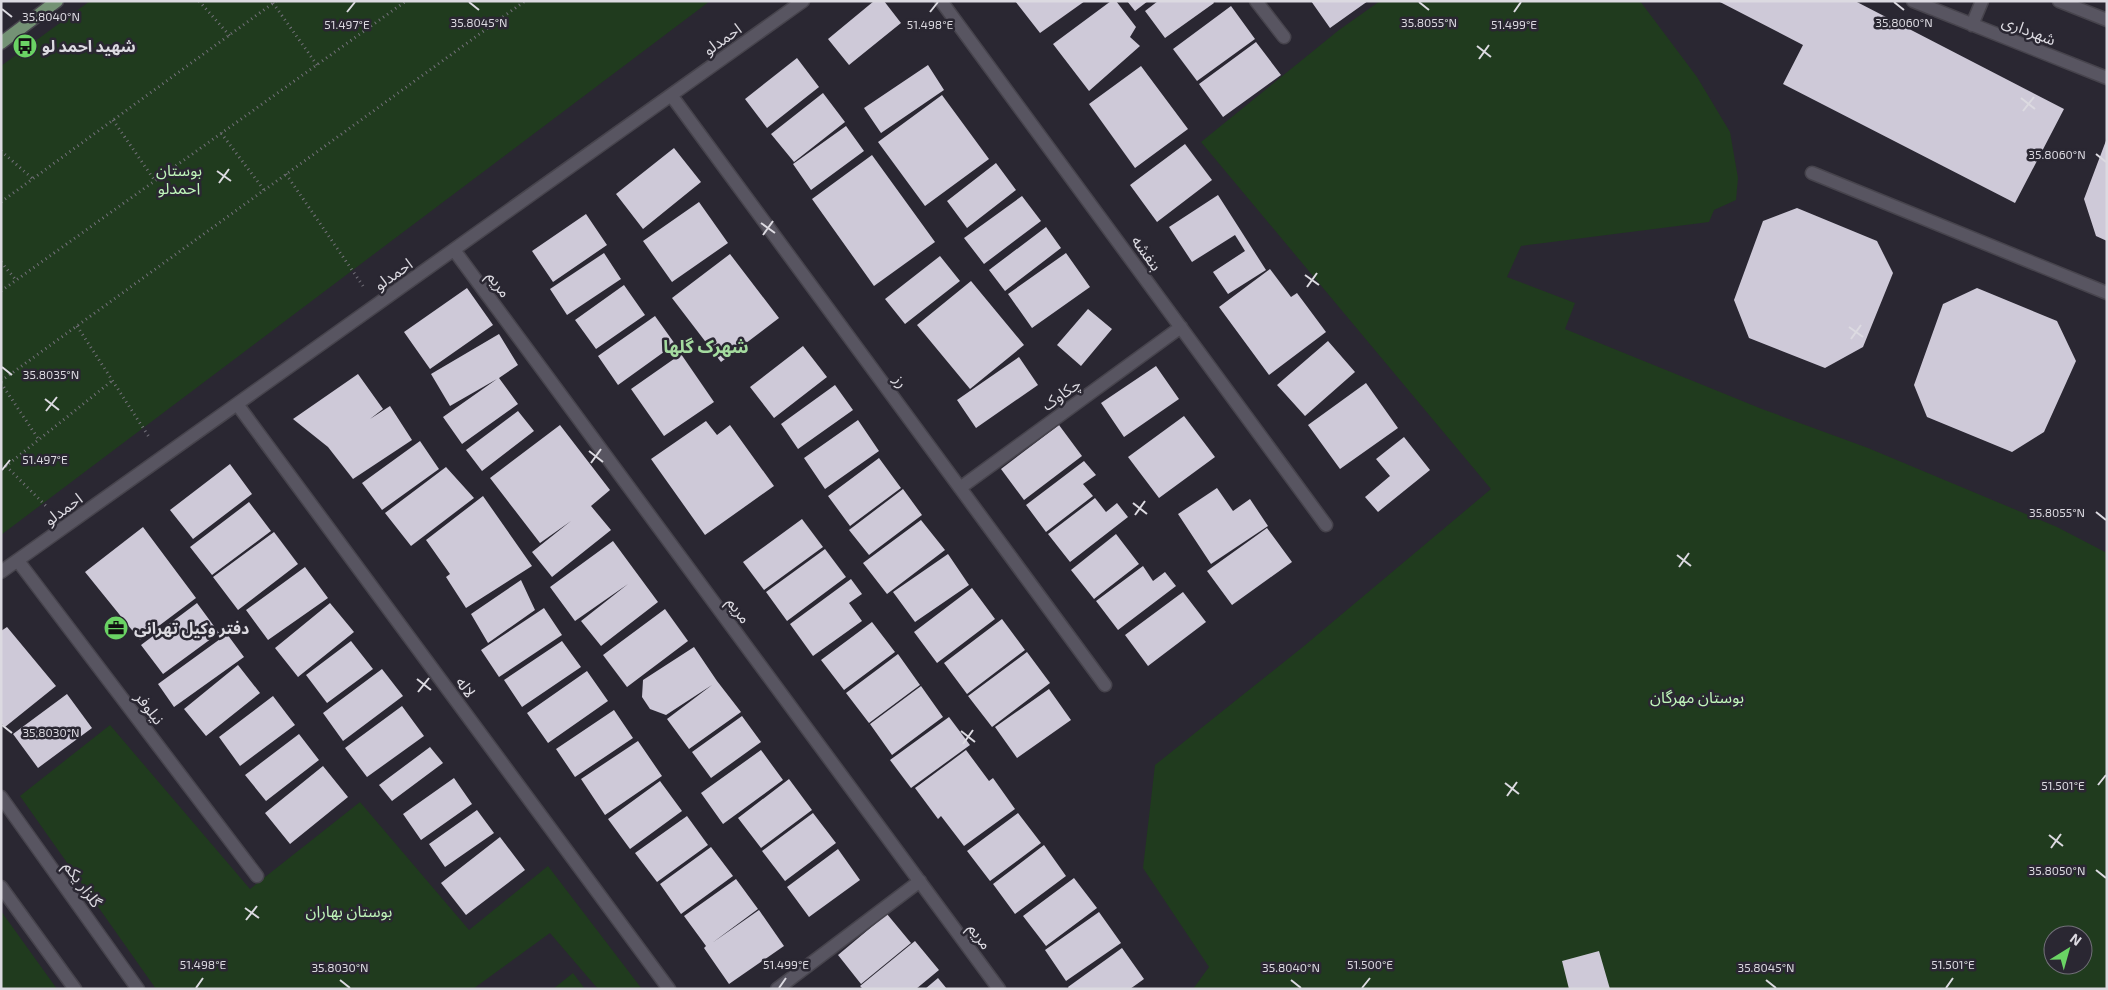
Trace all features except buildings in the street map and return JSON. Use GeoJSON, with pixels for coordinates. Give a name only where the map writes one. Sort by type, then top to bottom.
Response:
{"type":"FeatureCollection","features":[{"type":"Feature","properties":{"kind":"main road"},"geometry":{"type":"LineString","coordinates":[[1,43],[57,1]]}},
{"type":"Feature","properties":{"kind":"street","name":"احمدلو"},"geometry":{"type":"LineString","coordinates":[[1,572],[803,1]]}},
{"type":"Feature","properties":{"kind":"street","name":"بنفشه"},"geometry":{"type":"LineString","coordinates":[[941,1],[1326,525]]}},
{"type":"Feature","properties":{"kind":"street"},"geometry":{"type":"LineString","coordinates":[[1256,1],[1284,37]]}},
{"type":"Feature","properties":{"kind":"street","name":"شهرداری"},"geometry":{"type":"LineString","coordinates":[[1912,1],[2107,78]]}},
{"type":"Feature","properties":{"kind":"street"},"geometry":{"type":"LineString","coordinates":[[1972,25],[1982,1]]}},
{"type":"Feature","properties":{"kind":"street"},"geometry":{"type":"LineString","coordinates":[[2059,1],[2107,20]]}},
{"type":"Feature","properties":{"kind":"street","name":"رز"},"geometry":{"type":"LineString","coordinates":[[671,95],[1106,685]]}},
{"type":"Feature","properties":{"kind":"street"},"geometry":{"type":"LineString","coordinates":[[1812,173],[2107,293]]}},
{"type":"Feature","properties":{"kind":"street","name":"مریم"},"geometry":{"type":"LineString","coordinates":[[454,250],[999,989]]}},
{"type":"Feature","properties":{"kind":"street","name":"چکاوک"},"geometry":{"type":"LineString","coordinates":[[960,488],[1181,327]]}},
{"type":"Feature","properties":{"kind":"street","name":"لاله"},"geometry":{"type":"LineString","coordinates":[[237,404],[669,989]]}},
{"type":"Feature","properties":{"kind":"street","name":"نیلوفر"},"geometry":{"type":"LineString","coordinates":[[18,561],[257,876]]}},
{"type":"Feature","properties":{"kind":"street","name":"گلزار یکم"},"geometry":{"type":"LineString","coordinates":[[1,797],[138,989]]}},
{"type":"Feature","properties":{"kind":"street"},"geometry":{"type":"LineString","coordinates":[[776,989],[920,881]]}},
{"type":"Feature","properties":{"kind":"street"},"geometry":{"type":"LineString","coordinates":[[1,887],[75,989]]}},
{"type":"Feature","properties":{"kind":"path"},"geometry":{"type":"LineString","coordinates":[[199,1],[230,36]]}},
{"type":"Feature","properties":{"kind":"path"},"geometry":{"type":"LineString","coordinates":[[1,291],[406,1]]}},
{"type":"Feature","properties":{"kind":"path"},"geometry":{"type":"LineString","coordinates":[[39,440],[1,382],[525,1]]}},
{"type":"Feature","properties":{"kind":"path"},"geometry":{"type":"LineString","coordinates":[[1,202],[275,2],[317,65]]}},
{"type":"Feature","properties":{"kind":"path"},"geometry":{"type":"LineString","coordinates":[[113,120],[155,181]]}},
{"type":"Feature","properties":{"kind":"path"},"geometry":{"type":"LineString","coordinates":[[222,133],[264,190]]}},
{"type":"Feature","properties":{"kind":"path"},"geometry":{"type":"LineString","coordinates":[[1,151],[33,179]]}},
{"type":"Feature","properties":{"kind":"path"},"geometry":{"type":"LineString","coordinates":[[286,174],[376,306]]}},
{"type":"Feature","properties":{"kind":"path"},"geometry":{"type":"LineString","coordinates":[[1,262],[16,280]]}},
{"type":"Feature","properties":{"kind":"path"},"geometry":{"type":"LineString","coordinates":[[77,326],[162,458]]}},
{"type":"Feature","properties":{"kind":"path"},"geometry":{"type":"LineString","coordinates":[[1,470],[113,380]]}},
{"type":"Feature","properties":{"kind":"path"},"geometry":{"type":"LineString","coordinates":[[6,466],[67,526]]}},
{"type":"Feature","properties":{"kind":"green space","name":"بوستان احمدلو"},"geometry":{"type":"Polygon","coordinates":[[[90,1],[710,1],[1,535],[1,66],[90,1]]]}},
{"type":"Feature","properties":{"kind":"green space","name":"بوستان مهرگان"},"geometry":{"type":"Polygon","coordinates":[[[1380,1],[1640,1],[1697,77],[1730,132],[1738,178],[1736,200],[1714,210],[1709,222],[1521,246],[1507,277],[1575,303],[1565,329],[1762,409],[1868,448],[2057,527],[2107,553],[2107,989],[1193,989],[1209,967],[1143,868],[1155,765],[1304,646],[1491,489],[1201,142],[1339,30],[1380,1]]]}},
{"type":"Feature","properties":{"kind":"green space","name":"بوستان بهاران"},"geometry":{"type":"Polygon","coordinates":[[[110,725],[250,889],[360,802],[469,930],[548,866],[642,989],[598,989],[550,933],[473,989],[156,989],[20,796],[110,725]]]}},
{"type":"Feature","properties":{"kind":"green space"},"geometry":{"type":"Polygon","coordinates":[[[1,911],[57,989],[1,989],[1,911]]]}},
{"type":"Feature","properties":{"kind":"green space"},"geometry":{"type":"Polygon","coordinates":[[[573,973],[585,989],[553,989],[573,973]]]}},
{"type":"Feature","properties":{"kind":"place","name":"شهید احمد لو"},"geometry":{"type":"Point","coordinates":[25,46]}},
{"type":"Feature","properties":{"kind":"place","name":"دفتر وکیل تهرانی"},"geometry":{"type":"Point","coordinates":[116,628]}},
{"type":"Feature","properties":{"kind":"district","name":"شهرک گلها"},"geometry":{"type":"Point","coordinates":[706,347]}}]}
